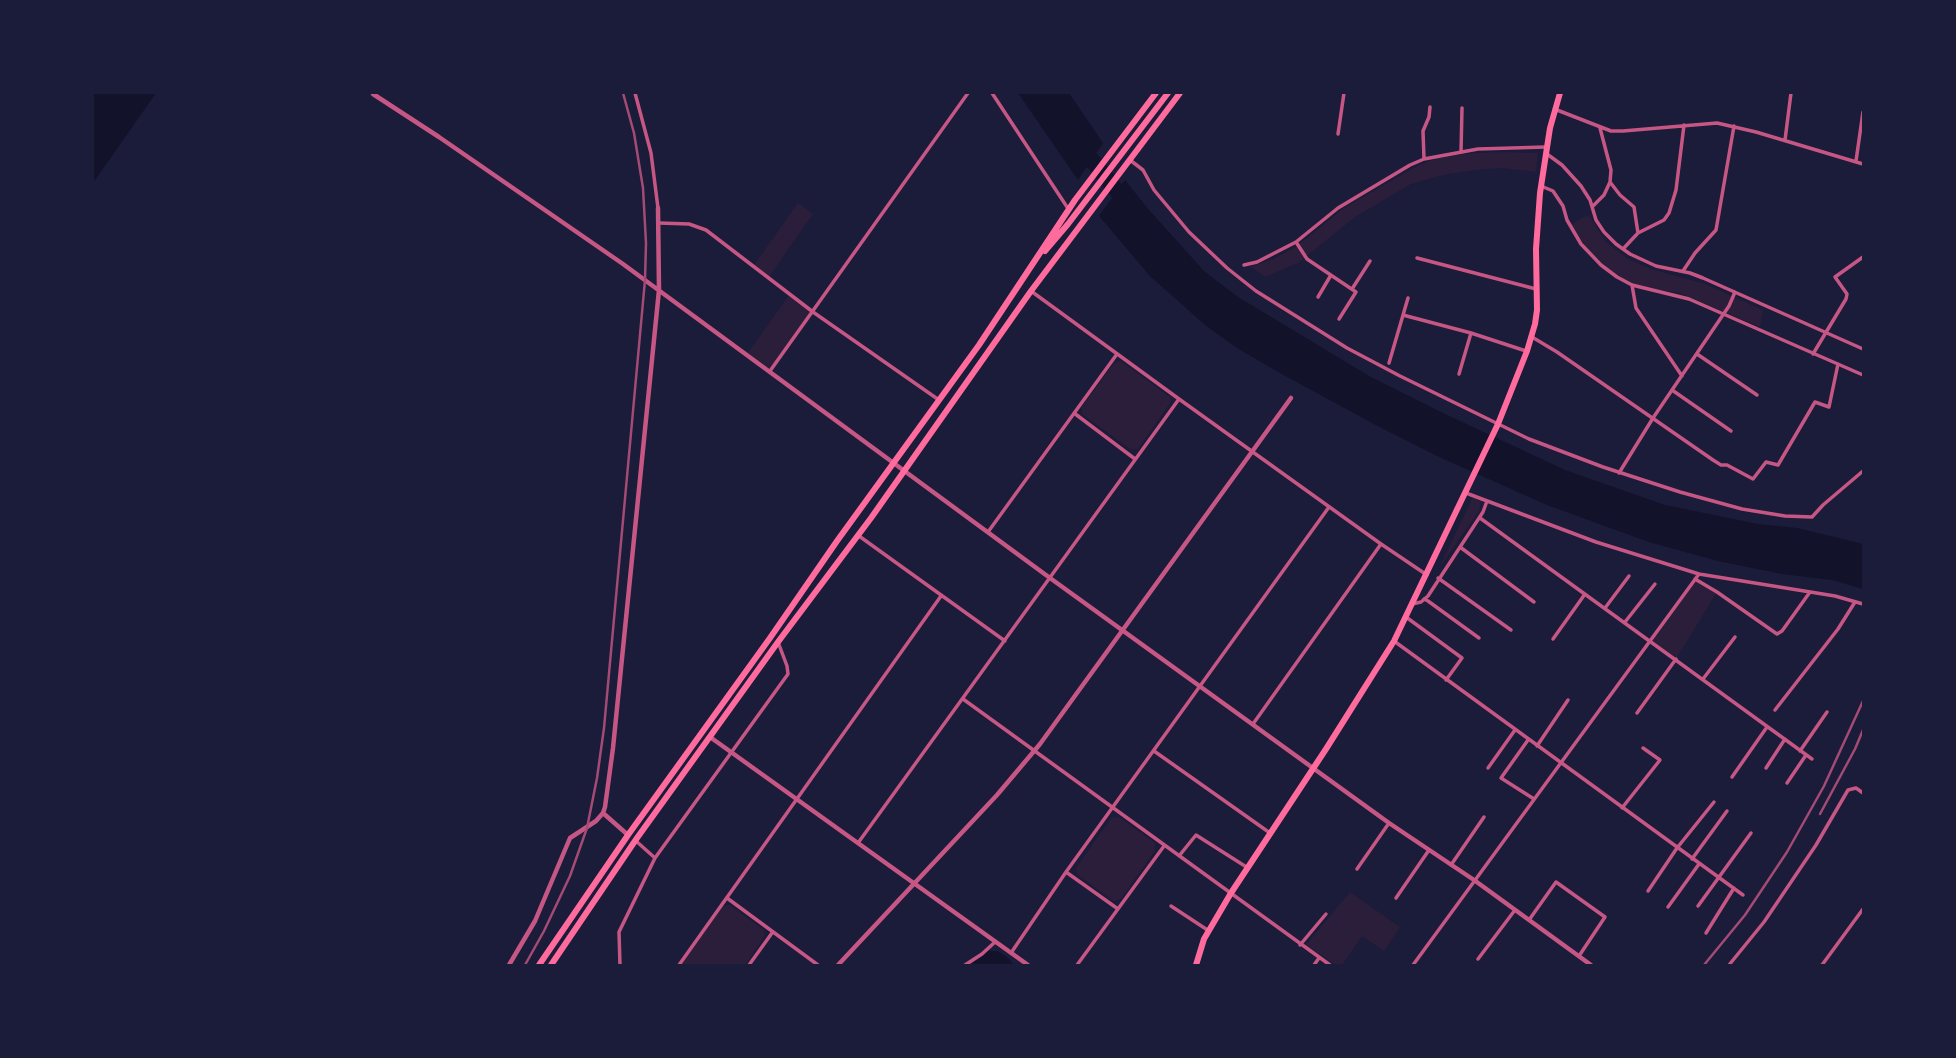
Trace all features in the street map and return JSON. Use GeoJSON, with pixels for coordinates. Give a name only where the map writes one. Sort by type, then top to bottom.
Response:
{"type":"FeatureCollection","features":[{"type":"Feature","properties":{"kind":"main road"},"geometry":{"type":"LineString","coordinates":[[539,965],[628,835],[979,345],[1069,209],[1156,93]]}},
{"type":"Feature","properties":{"kind":"main road"},"geometry":{"type":"LineString","coordinates":[[1032,266],[1168,93]]}},
{"type":"Feature","properties":{"kind":"main road"},"geometry":{"type":"LineString","coordinates":[[551,965],[635,841],[949,409],[1031,290],[1180,93]]}},
{"type":"Feature","properties":{"kind":"main road"},"geometry":{"type":"LineString","coordinates":[[1196,965],[1209,931],[1231,893],[1394,641],[1470,485],[1528,351],[1537,310],[1536,249],[1541,186],[1546,150],[1560,93]]}},
{"type":"Feature","properties":{"kind":"street"},"geometry":{"type":"LineString","coordinates":[[509,965],[535,921],[570,838],[596,821],[603,813],[614,748],[659,290],[658,208],[651,153],[635,93]]}},
{"type":"Feature","properties":{"kind":"street"},"geometry":{"type":"LineString","coordinates":[[770,371],[968,93]]}},
{"type":"Feature","properties":{"kind":"street"},"geometry":{"type":"LineString","coordinates":[[992,93],[1069,209]]}},
{"type":"Feature","properties":{"kind":"street"},"geometry":{"type":"LineString","coordinates":[[1338,134],[1344,93]]}},
{"type":"Feature","properties":{"kind":"street"},"geometry":{"type":"LineString","coordinates":[[1784,140],[1791,93]]}},
{"type":"Feature","properties":{"kind":"street"},"geometry":{"type":"LineString","coordinates":[[373,94],[659,290],[1313,768],[1591,965]]}},
{"type":"Feature","properties":{"kind":"street"},"geometry":{"type":"LineString","coordinates":[[1424,159],[1423,131],[1430,107]]}},
{"type":"Feature","properties":{"kind":"street"},"geometry":{"type":"LineString","coordinates":[[1461,152],[1462,108]]}},
{"type":"Feature","properties":{"kind":"street"},"geometry":{"type":"LineString","coordinates":[[1555,109],[1600,128],[1623,131],[1717,123],[1863,163]]}},
{"type":"Feature","properties":{"kind":"street"},"geometry":{"type":"LineString","coordinates":[[1856,161],[1863,112]]}},
{"type":"Feature","properties":{"kind":"street"},"geometry":{"type":"LineString","coordinates":[[1623,249],[1638,233],[1664,220],[1670,213],[1676,190],[1684,125]]}},
{"type":"Feature","properties":{"kind":"street"},"geometry":{"type":"LineString","coordinates":[[1683,272],[1695,253],[1717,230],[1734,126]]}},
{"type":"Feature","properties":{"kind":"street"},"geometry":{"type":"LineString","coordinates":[[1592,207],[1604,195],[1610,181],[1611,170],[1600,128]]}},
{"type":"Feature","properties":{"kind":"street"},"geometry":{"type":"LineString","coordinates":[[1244,265],[1296,242],[1338,208],[1424,159],[1500,148],[1546,150],[1581,186],[1604,232],[1630,254],[1656,265],[1703,278],[1863,349]]}},
{"type":"Feature","properties":{"kind":"street"},"geometry":{"type":"LineString","coordinates":[[1128,162],[1143,170],[1154,190],[1189,232],[1256,291],[1347,348],[1529,439],[1619,473],[1680,492],[1742,509],[1785,516],[1812,517],[1863,471]]}},
{"type":"Feature","properties":{"kind":"street"},"geometry":{"type":"LineString","coordinates":[[1610,181],[1620,195],[1634,206],[1638,233]]}},
{"type":"Feature","properties":{"kind":"street"},"geometry":{"type":"LineString","coordinates":[[1541,186],[1553,191],[1581,244],[1601,265],[1632,285],[1689,299],[1863,375]]}},
{"type":"Feature","properties":{"kind":"street"},"geometry":{"type":"LineString","coordinates":[[659,223],[689,224],[706,230],[813,312],[939,400]]}},
{"type":"Feature","properties":{"kind":"street"},"geometry":{"type":"LineString","coordinates":[[1296,242],[1307,259],[1356,292],[1339,319]]}},
{"type":"Feature","properties":{"kind":"street"},"geometry":{"type":"LineString","coordinates":[[1813,354],[1846,299],[1847,293],[1835,277],[1863,257]]}},
{"type":"Feature","properties":{"kind":"street"},"geometry":{"type":"LineString","coordinates":[[1417,258],[1536,289]]}},
{"type":"Feature","properties":{"kind":"street"},"geometry":{"type":"LineString","coordinates":[[1352,289],[1370,261]]}},
{"type":"Feature","properties":{"kind":"street"},"geometry":{"type":"LineString","coordinates":[[1318,297],[1331,275]]}},
{"type":"Feature","properties":{"kind":"street"},"geometry":{"type":"LineString","coordinates":[[1632,285],[1636,308],[1682,376]]}},
{"type":"Feature","properties":{"kind":"street"},"geometry":{"type":"LineString","coordinates":[[1031,290],[1252,452],[1427,575]]}},
{"type":"Feature","properties":{"kind":"street"},"geometry":{"type":"LineString","coordinates":[[1619,473],[1724,314],[1735,292]]}},
{"type":"Feature","properties":{"kind":"street"},"geometry":{"type":"LineString","coordinates":[[1389,363],[1408,298]]}},
{"type":"Feature","properties":{"kind":"street"},"geometry":{"type":"LineString","coordinates":[[1403,315],[1528,351]]}},
{"type":"Feature","properties":{"kind":"street"},"geometry":{"type":"LineString","coordinates":[[1459,374],[1471,333]]}},
{"type":"Feature","properties":{"kind":"street"},"geometry":{"type":"LineString","coordinates":[[1532,337],[1713,460],[1754,479],[1766,462],[1778,465],[1815,402],[1829,407],[1838,364]]}},
{"type":"Feature","properties":{"kind":"street"},"geometry":{"type":"LineString","coordinates":[[988,532],[1117,354]]}},
{"type":"Feature","properties":{"kind":"street"},"geometry":{"type":"LineString","coordinates":[[1697,354],[1757,396]]}},
{"type":"Feature","properties":{"kind":"street"},"geometry":{"type":"LineString","coordinates":[[1672,390],[1731,431]]}},
{"type":"Feature","properties":{"kind":"street"},"geometry":{"type":"LineString","coordinates":[[838,965],[1035,750],[1291,398]]}},
{"type":"Feature","properties":{"kind":"street"},"geometry":{"type":"LineString","coordinates":[[858,843],[1179,399]]}},
{"type":"Feature","properties":{"kind":"street"},"geometry":{"type":"LineString","coordinates":[[1074,413],[1135,458]]}},
{"type":"Feature","properties":{"kind":"street"},"geometry":{"type":"LineString","coordinates":[[1466,493],[1596,542],[1699,574],[1835,596],[1863,604]]}},
{"type":"Feature","properties":{"kind":"street"},"geometry":{"type":"LineString","coordinates":[[1412,604],[1428,596],[1480,518],[1488,501]]}},
{"type":"Feature","properties":{"kind":"street"},"geometry":{"type":"LineString","coordinates":[[1011,953],[1066,872],[1329,507]]}},
{"type":"Feature","properties":{"kind":"street"},"geometry":{"type":"LineString","coordinates":[[1480,518],[1812,759]]}},
{"type":"Feature","properties":{"kind":"street"},"geometry":{"type":"LineString","coordinates":[[858,535],[1005,641]]}},
{"type":"Feature","properties":{"kind":"street"},"geometry":{"type":"LineString","coordinates":[[1254,724],[1381,544]]}},
{"type":"Feature","properties":{"kind":"street"},"geometry":{"type":"LineString","coordinates":[[1460,547],[1534,602]]}},
{"type":"Feature","properties":{"kind":"street"},"geometry":{"type":"LineString","coordinates":[[1413,965],[1699,574]]}},
{"type":"Feature","properties":{"kind":"street"},"geometry":{"type":"LineString","coordinates":[[1605,608],[1629,576]]}},
{"type":"Feature","properties":{"kind":"street"},"geometry":{"type":"LineString","coordinates":[[1438,579],[1511,630]]}},
{"type":"Feature","properties":{"kind":"street"},"geometry":{"type":"LineString","coordinates":[[1695,579],[1777,634],[1810,592]]}},
{"type":"Feature","properties":{"kind":"street"},"geometry":{"type":"LineString","coordinates":[[1625,622],[1655,584]]}},
{"type":"Feature","properties":{"kind":"street"},"geometry":{"type":"LineString","coordinates":[[1553,639],[1585,594]]}},
{"type":"Feature","properties":{"kind":"street"},"geometry":{"type":"LineString","coordinates":[[679,965],[941,596]]}},
{"type":"Feature","properties":{"kind":"street"},"geometry":{"type":"LineString","coordinates":[[1423,599],[1479,638]]}},
{"type":"Feature","properties":{"kind":"street"},"geometry":{"type":"LineString","coordinates":[[1775,710],[1838,629],[1855,602]]}},
{"type":"Feature","properties":{"kind":"street"},"geometry":{"type":"LineString","coordinates":[[1406,617],[1462,658],[1446,680]]}},
{"type":"Feature","properties":{"kind":"street"},"geometry":{"type":"LineString","coordinates":[[1703,679],[1734,637]]}},
{"type":"Feature","properties":{"kind":"street"},"geometry":{"type":"LineString","coordinates":[[1394,641],[1743,895]]}},
{"type":"Feature","properties":{"kind":"street"},"geometry":{"type":"LineString","coordinates":[[620,965],[619,932],[655,858],[788,674],[778,642]]}},
{"type":"Feature","properties":{"kind":"street"},"geometry":{"type":"LineString","coordinates":[[1637,713],[1676,659]]}},
{"type":"Feature","properties":{"kind":"street"},"geometry":{"type":"LineString","coordinates":[[963,699],[1330,965]]}},
{"type":"Feature","properties":{"kind":"street"},"geometry":{"type":"LineString","coordinates":[[1536,746],[1568,700]]}},
{"type":"Feature","properties":{"kind":"street"},"geometry":{"type":"LineString","coordinates":[[1800,751],[1826,712]]}},
{"type":"Feature","properties":{"kind":"street"},"geometry":{"type":"LineString","coordinates":[[1732,777],[1768,727]]}},
{"type":"Feature","properties":{"kind":"street"},"geometry":{"type":"LineString","coordinates":[[1488,768],[1515,730]]}},
{"type":"Feature","properties":{"kind":"street"},"geometry":{"type":"LineString","coordinates":[[710,737],[1028,965]]}},
{"type":"Feature","properties":{"kind":"street"},"geometry":{"type":"LineString","coordinates":[[1766,768],[1785,739]]}},
{"type":"Feature","properties":{"kind":"street"},"geometry":{"type":"LineString","coordinates":[[1528,740],[1501,778],[1534,799]]}},
{"type":"Feature","properties":{"kind":"street"},"geometry":{"type":"LineString","coordinates":[[1622,808],[1660,760],[1643,748]]}},
{"type":"Feature","properties":{"kind":"street"},"geometry":{"type":"LineString","coordinates":[[1154,751],[1271,834]]}},
{"type":"Feature","properties":{"kind":"street"},"geometry":{"type":"LineString","coordinates":[[1787,783],[1806,755]]}},
{"type":"Feature","properties":{"kind":"street"},"geometry":{"type":"LineString","coordinates":[[1729,965],[1764,922],[1816,845],[1848,790],[1856,788],[1863,793]]}},
{"type":"Feature","properties":{"kind":"street"},"geometry":{"type":"LineString","coordinates":[[1648,891],[1677,848],[1714,802]]}},
{"type":"Feature","properties":{"kind":"street"},"geometry":{"type":"LineString","coordinates":[[1692,859],[1727,811]]}},
{"type":"Feature","properties":{"kind":"street"},"geometry":{"type":"LineString","coordinates":[[603,813],[628,835]]}},
{"type":"Feature","properties":{"kind":"street"},"geometry":{"type":"LineString","coordinates":[[1451,865],[1485,817]]}},
{"type":"Feature","properties":{"kind":"street"},"geometry":{"type":"LineString","coordinates":[[1357,869],[1389,823]]}},
{"type":"Feature","properties":{"kind":"street"},"geometry":{"type":"LineString","coordinates":[[1699,906],[1717,877],[1751,833]]}},
{"type":"Feature","properties":{"kind":"street"},"geometry":{"type":"LineString","coordinates":[[1180,856],[1196,835],[1248,868]]}},
{"type":"Feature","properties":{"kind":"street"},"geometry":{"type":"LineString","coordinates":[[635,841],[655,858]]}},
{"type":"Feature","properties":{"kind":"street"},"geometry":{"type":"LineString","coordinates":[[1077,965],[1164,845]]}},
{"type":"Feature","properties":{"kind":"street"},"geometry":{"type":"LineString","coordinates":[[1396,898],[1429,850]]}},
{"type":"Feature","properties":{"kind":"street"},"geometry":{"type":"LineString","coordinates":[[1668,907],[1699,864]]}},
{"type":"Feature","properties":{"kind":"street"},"geometry":{"type":"LineString","coordinates":[[1066,872],[1118,909]]}},
{"type":"Feature","properties":{"kind":"street"},"geometry":{"type":"LineString","coordinates":[[1529,920],[1556,882],[1605,917],[1579,956]]}},
{"type":"Feature","properties":{"kind":"street"},"geometry":{"type":"LineString","coordinates":[[1706,933],[1734,888]]}},
{"type":"Feature","properties":{"kind":"street"},"geometry":{"type":"LineString","coordinates":[[727,897],[818,965]]}},
{"type":"Feature","properties":{"kind":"street"},"geometry":{"type":"LineString","coordinates":[[1171,906],[1209,931]]}},
{"type":"Feature","properties":{"kind":"street"},"geometry":{"type":"LineString","coordinates":[[1822,965],[1863,909]]}},
{"type":"Feature","properties":{"kind":"street"},"geometry":{"type":"LineString","coordinates":[[1479,959],[1515,910]]}},
{"type":"Feature","properties":{"kind":"street"},"geometry":{"type":"LineString","coordinates":[[1300,945],[1326,915]]}},
{"type":"Feature","properties":{"kind":"street"},"geometry":{"type":"LineString","coordinates":[[749,965],[772,933]]}},
{"type":"Feature","properties":{"kind":"street"},"geometry":{"type":"LineString","coordinates":[[965,965],[995,942]]}},
{"type":"Feature","properties":{"kind":"street"},"geometry":{"type":"LineString","coordinates":[[1314,965],[1319,958]]}},
{"type":"Feature","properties":{"kind":"shaded area"},"geometry":{"type":"Polygon","coordinates":[[[93,93],[156,93],[93,183],[93,93]]]}},
{"type":"Feature","properties":{"kind":"shaded area"},"geometry":{"type":"Polygon","coordinates":[[[1018,93],[1069,93],[1103,143],[1078,180],[1018,93]]]}},
{"type":"Feature","properties":{"kind":"shaded area"},"geometry":{"type":"Polygon","coordinates":[[[1538,153],[1536,172],[1502,168],[1476,170],[1411,184],[1355,217],[1298,263],[1265,277],[1251,267],[1296,247],[1344,208],[1419,165],[1464,154],[1538,153]]]}},
{"type":"Feature","properties":{"kind":"shaded area"},"geometry":{"type":"Polygon","coordinates":[[[1125,180],[1204,271],[1238,297],[1369,376],[1565,470],[1665,505],[1758,524],[1797,528],[1863,544],[1863,589],[1832,580],[1782,574],[1718,561],[1649,542],[1547,505],[1437,456],[1280,373],[1237,348],[1205,325],[1150,276],[1099,216],[1125,180]]]}},
{"type":"Feature","properties":{"kind":"shaded area"},"geometry":{"type":"Polygon","coordinates":[[[798,203],[813,214],[769,277],[754,265],[798,203]]]}},
{"type":"Feature","properties":{"kind":"shaded area"},"geometry":{"type":"Polygon","coordinates":[[[1585,216],[1590,217],[1606,242],[1628,259],[1651,269],[1705,284],[1763,310],[1760,327],[1677,292],[1628,282],[1608,268],[1585,246],[1572,224],[1585,216]]]}},
{"type":"Feature","properties":{"kind":"shaded area"},"geometry":{"type":"Polygon","coordinates":[[[789,295],[811,312],[770,369],[748,353],[789,295]]]}},
{"type":"Feature","properties":{"kind":"shaded area"},"geometry":{"type":"Polygon","coordinates":[[[1121,361],[1170,397],[1171,402],[1138,449],[1130,449],[1082,414],[1082,407],[1114,363],[1121,361]]]}},
{"type":"Feature","properties":{"kind":"shaded area"},"geometry":{"type":"Polygon","coordinates":[[[1472,499],[1481,502],[1479,511],[1438,570],[1472,499]]]}},
{"type":"Feature","properties":{"kind":"shaded area"},"geometry":{"type":"Polygon","coordinates":[[[1695,579],[1717,592],[1676,659],[1650,640],[1695,579]]]}},
{"type":"Feature","properties":{"kind":"shaded area"},"geometry":{"type":"Polygon","coordinates":[[[1119,817],[1155,843],[1155,851],[1121,899],[1113,901],[1077,874],[1076,868],[1111,818],[1119,817]]]}},
{"type":"Feature","properties":{"kind":"shaded area"},"geometry":{"type":"Polygon","coordinates":[[[1350,892],[1400,927],[1384,951],[1362,936],[1342,965],[1336,965],[1306,945],[1350,892]]]}},
{"type":"Feature","properties":{"kind":"shaded area"},"geometry":{"type":"Polygon","coordinates":[[[730,905],[764,930],[765,936],[745,965],[681,965],[723,906],[730,905]]]}},
{"type":"Feature","properties":{"kind":"waterway"},"geometry":{"type":"LineString","coordinates":[[1078,143],[1130,207]]}},
{"type":"Feature","properties":{"kind":"waterway"},"geometry":{"type":"LineString","coordinates":[[981,965],[990,959],[1004,965]]}},
{"type":"Feature","properties":{"kind":"railway"},"geometry":{"type":"LineString","coordinates":[[525,965],[570,876],[587,828],[604,728],[645,280],[643,188],[634,133],[623,93]]}},
{"type":"Feature","properties":{"kind":"railway"},"geometry":{"type":"LineString","coordinates":[[1704,965],[1745,915],[1787,852],[1824,786],[1863,701]]}},
{"type":"Feature","properties":{"kind":"railway"},"geometry":{"type":"LineString","coordinates":[[1820,814],[1863,730]]}}]}
